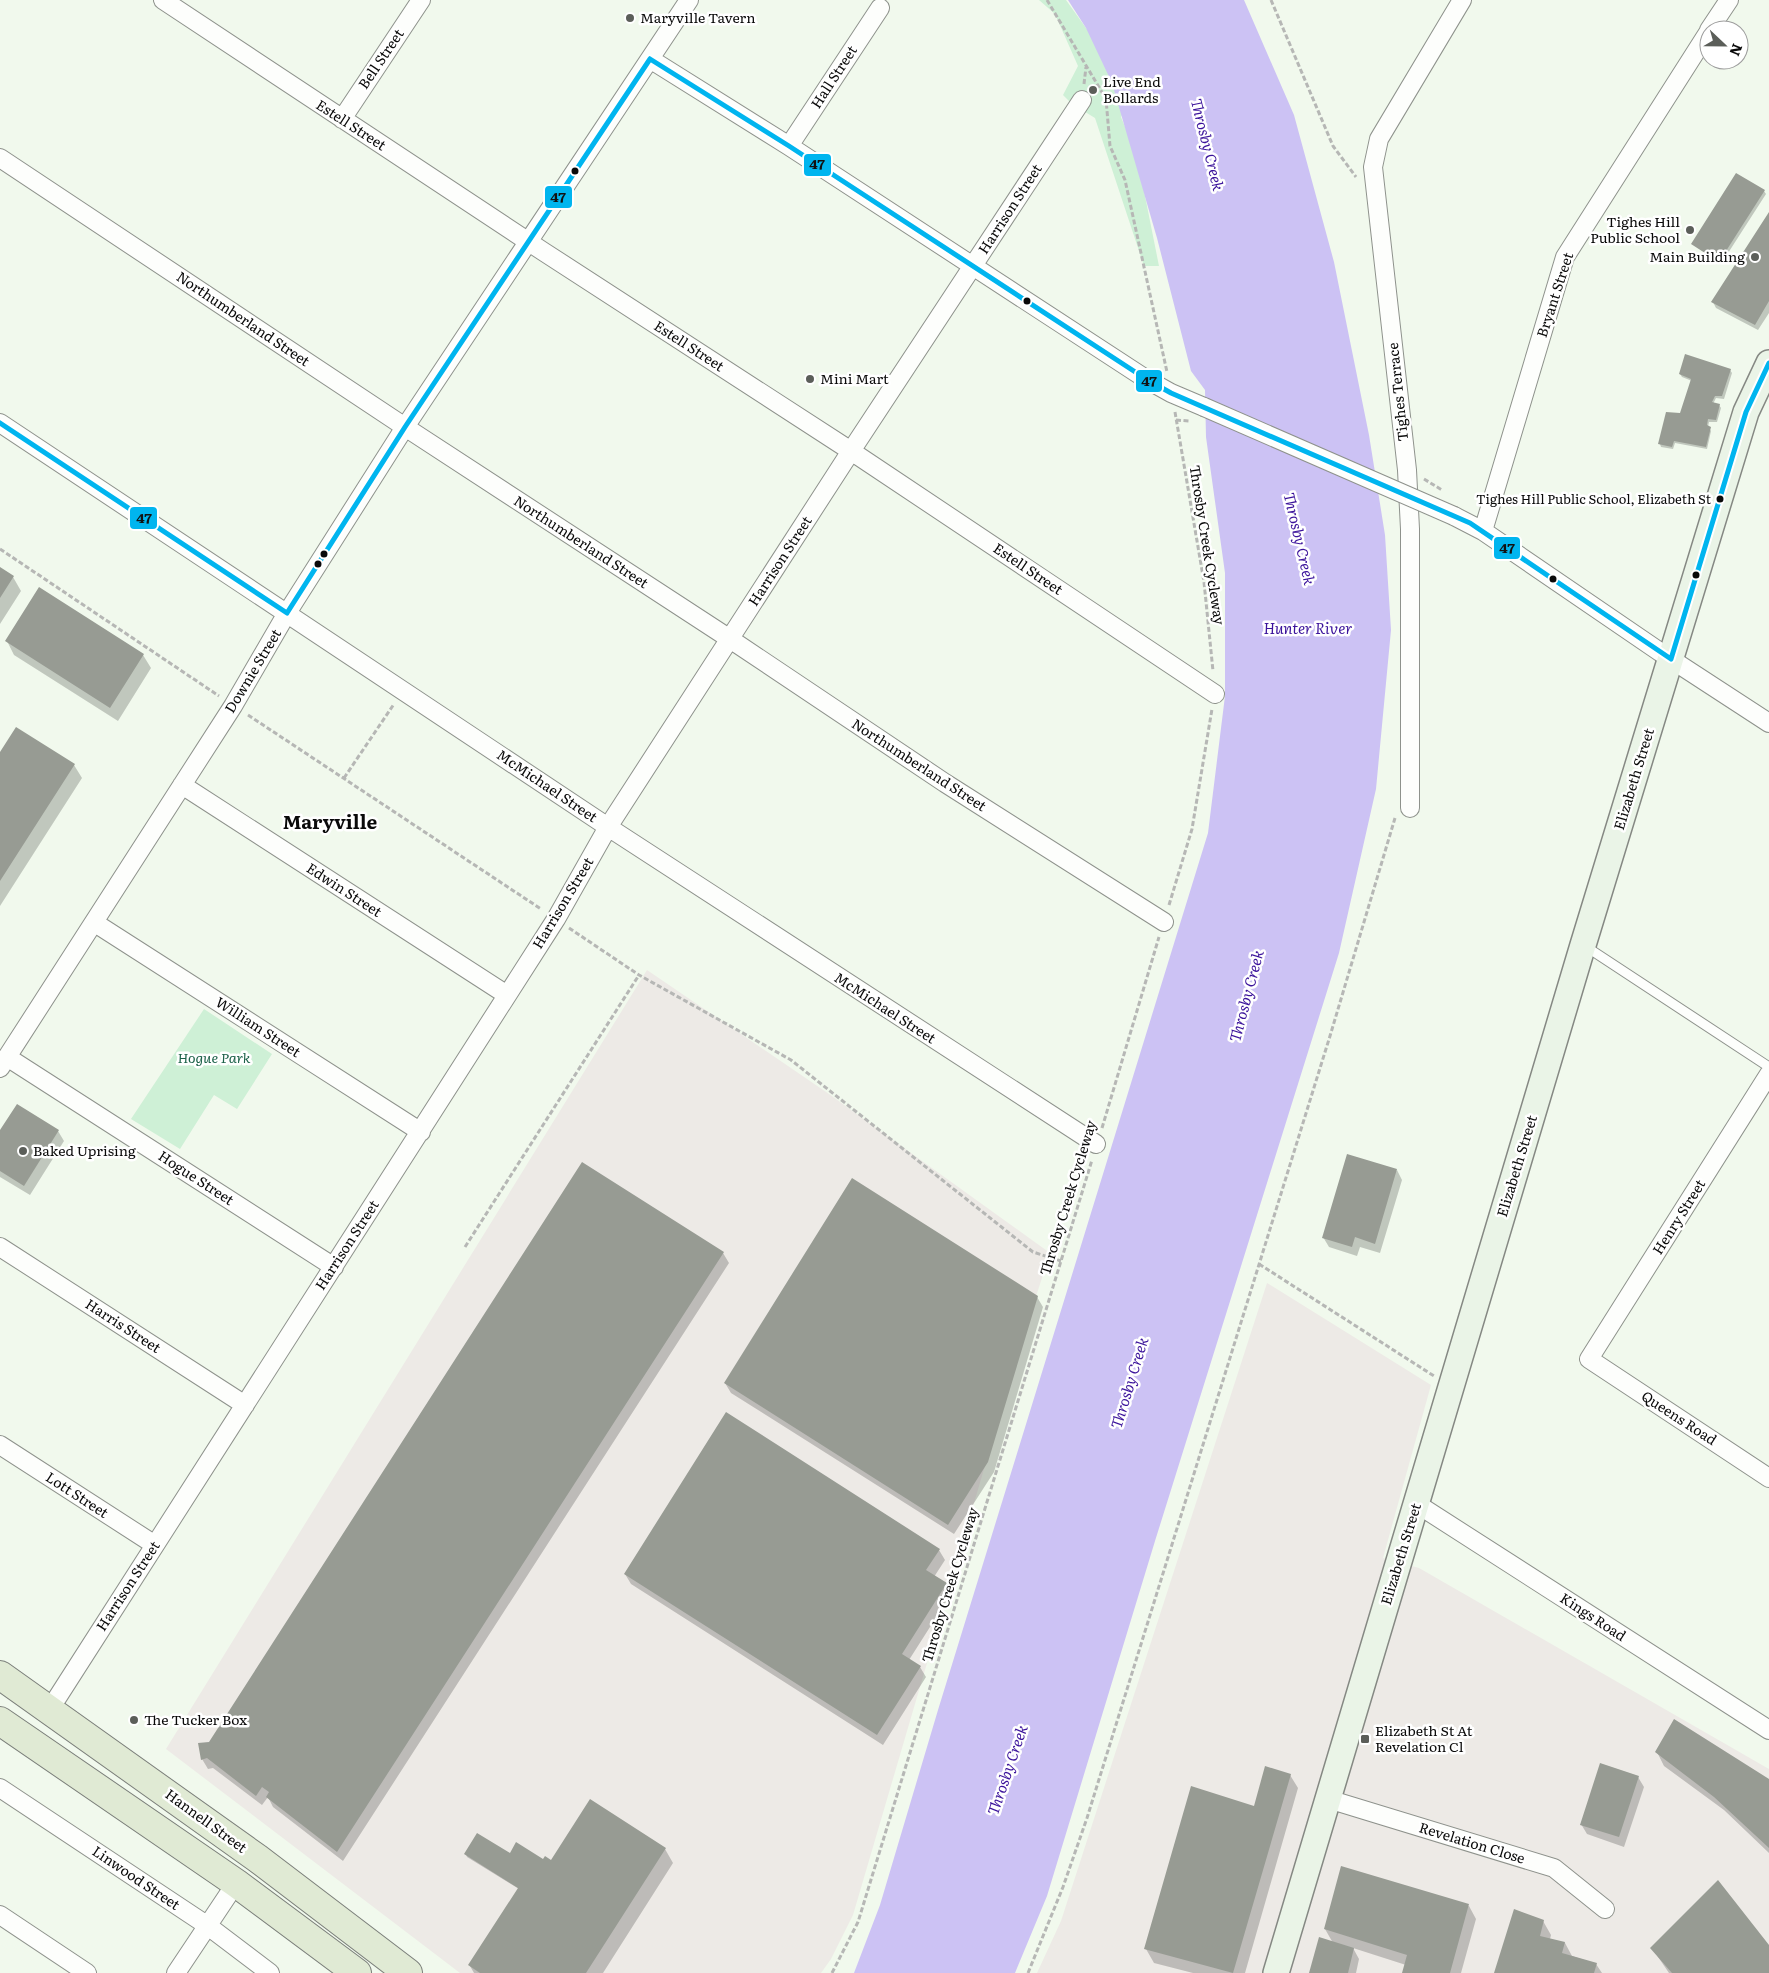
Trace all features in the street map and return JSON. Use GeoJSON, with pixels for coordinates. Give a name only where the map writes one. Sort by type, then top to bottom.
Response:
{"type":"FeatureCollection","features":[{"type":"Feature","properties":{"kind":"highway","name":"Hannell Street"},"geometry":{"type":"LineString","coordinates":[[0,1675],[257,1858],[408,1973]]}},
{"type":"Feature","properties":{"kind":"highway"},"geometry":{"type":"LineString","coordinates":[[0,1721],[236,1884],[357,1973]]}},
{"type":"Feature","properties":{"kind":"main road","name":"Elizabeth Street"},"geometry":{"type":"LineString","coordinates":[[1276,1973],[1583,945],[1746,412],[1769,364]]}},
{"type":"Feature","properties":{"kind":"street","name":"Estell Street"},"geometry":{"type":"LineString","coordinates":[[163,0],[851,451],[1215,694]]}},
{"type":"Feature","properties":{"kind":"street","name":"Bell Street"},"geometry":{"type":"LineString","coordinates":[[342,119],[421,0]]}},
{"type":"Feature","properties":{"kind":"street","name":"Tighes Terrace"},"geometry":{"type":"LineString","coordinates":[[1410,803],[1410,539],[1407,470],[1373,167],[1379,139],[1462,0]]}},
{"type":"Feature","properties":{"kind":"street","name":"Bryant Street"},"geometry":{"type":"LineString","coordinates":[[1716,20],[1729,0]]}},
{"type":"Feature","properties":{"kind":"street","name":"Downie Street"},"geometry":{"type":"LineString","coordinates":[[4,1063],[233,706],[288,613],[405,427],[650,59],[682,2]]}},
{"type":"Feature","properties":{"kind":"street","name":"Hall Street"},"geometry":{"type":"LineString","coordinates":[[788,146],[880,8]]}},
{"type":"Feature","properties":{"kind":"street","name":"Bryant Street"},"geometry":{"type":"LineString","coordinates":[[1469,524],[1565,257],[1699,46]]}},
{"type":"Feature","properties":{"kind":"street"},"geometry":{"type":"LineString","coordinates":[[650,59],[788,146],[1146,379],[1171,393],[1469,524],[1769,723]]}},
{"type":"Feature","properties":{"kind":"street","name":"Harrison Street"},"geometry":{"type":"LineString","coordinates":[[50,1709],[556,919],[608,826],[851,451],[1082,100]]}},
{"type":"Feature","properties":{"kind":"street","name":"Northumberland Street"},"geometry":{"type":"LineString","coordinates":[[0,158],[405,427],[730,639],[945,783],[1164,922]]}},
{"type":"Feature","properties":{"kind":"street","name":"McMichael Street"},"geometry":{"type":"LineString","coordinates":[[0,423],[608,826],[1096,1144]]}},
{"type":"Feature","properties":{"kind":"street","name":"Edwin Street"},"geometry":{"type":"LineString","coordinates":[[182,785],[507,995]]}},
{"type":"Feature","properties":{"kind":"street","name":"William Street"},"geometry":{"type":"LineString","coordinates":[[95,923],[421,1132]]}},
{"type":"Feature","properties":{"kind":"street","name":"Hogue Street"},"geometry":{"type":"LineString","coordinates":[[4,1063],[334,1267]]}},
{"type":"Feature","properties":{"kind":"street","name":"Henry Street"},"geometry":{"type":"LineString","coordinates":[[1589,1359],[1769,1074]]}},
{"type":"Feature","properties":{"kind":"street","name":"Harris Street"},"geometry":{"type":"LineString","coordinates":[[0,1247],[245,1405]]}},
{"type":"Feature","properties":{"kind":"street","name":"Queens Road"},"geometry":{"type":"LineString","coordinates":[[1589,1359],[1767,1473]]}},
{"type":"Feature","properties":{"kind":"street","name":"Lott Street"},"geometry":{"type":"LineString","coordinates":[[0,1445],[155,1545]]}},
{"type":"Feature","properties":{"kind":"street","name":"Kings Road"},"geometry":{"type":"LineString","coordinates":[[1417,1504],[1769,1730]]}},
{"type":"Feature","properties":{"kind":"street","name":"Linwood Street"},"geometry":{"type":"LineString","coordinates":[[0,1788],[208,1926],[270,1973]]}},
{"type":"Feature","properties":{"kind":"street","name":"Revelation Close"},"geometry":{"type":"LineString","coordinates":[[1328,1799],[1554,1868],[1605,1909]]}},
{"type":"Feature","properties":{"kind":"street"},"geometry":{"type":"LineString","coordinates":[[176,1973],[236,1884]]}},
{"type":"Feature","properties":{"kind":"street"},"geometry":{"type":"LineString","coordinates":[[0,1915],[87,1973]]}},
{"type":"Feature","properties":{"kind":"lane"},"geometry":{"type":"LineString","coordinates":[[1583,945],[1769,1067]]}},
{"type":"Feature","properties":{"kind":"path"},"geometry":{"type":"LineString","coordinates":[[1047,0],[1106,99],[1110,146],[1124,180],[1168,378]]}},
{"type":"Feature","properties":{"kind":"path"},"geometry":{"type":"LineString","coordinates":[[1272,0],[1333,146],[1377,206]]}},
{"type":"Feature","properties":{"kind":"path","name":"Throsby Creek Cycleway"},"geometry":{"type":"LineString","coordinates":[[832,1973],[858,1922],[1192,829],[1215,694],[1204,582],[1175,412]]}},
{"type":"Feature","properties":{"kind":"path"},"geometry":{"type":"LineString","coordinates":[[0,549],[224,699]]}},
{"type":"Feature","properties":{"kind":"path"},"geometry":{"type":"LineString","coordinates":[[344,778],[403,690]]}},
{"type":"Feature","properties":{"kind":"path"},"geometry":{"type":"LineString","coordinates":[[247,715],[639,975],[791,1060],[1033,1252],[1061,1261]]}},
{"type":"Feature","properties":{"kind":"path"},"geometry":{"type":"LineString","coordinates":[[1028,1973],[1063,1887],[1087,1818],[1397,814],[1410,803]]}},
{"type":"Feature","properties":{"kind":"path"},"geometry":{"type":"LineString","coordinates":[[465,1247],[639,975]]}},
{"type":"Feature","properties":{"kind":"path"},"geometry":{"type":"LineString","coordinates":[[1259,1264],[1439,1379]]}},
{"type":"Feature","properties":{"kind":"shaded area"},"geometry":{"type":"Polygon","coordinates":[[[647,970],[829,1094],[1050,1253],[1021,1343],[853,1915],[831,1959],[821,1973],[460,1973],[166,1749],[647,970]]]}},
{"type":"Feature","properties":{"kind":"shaded area"},"geometry":{"type":"Polygon","coordinates":[[[1267,1283],[1431,1385],[1383,1558],[1419,1568],[1769,1769],[1769,1973],[1037,1973],[1061,1921],[1267,1283]]]}},
{"type":"Feature","properties":{"kind":"green space"},"geometry":{"type":"Polygon","coordinates":[[[1039,0],[1066,0],[1094,36],[1126,106],[1121,117],[1137,156],[1159,266],[1144,266],[1095,118],[1072,104],[1063,95],[1078,66],[1055,14],[1039,0]]]}},
{"type":"Feature","properties":{"kind":"green space","name":"Hogue Park"},"geometry":{"type":"Polygon","coordinates":[[[204,1009],[272,1054],[237,1109],[214,1095],[180,1149],[131,1119],[204,1009]]]}},
{"type":"Feature","properties":{"kind":"water","name":"Hunter River"},"geometry":{"type":"Polygon","coordinates":[[[1068,0],[1244,0],[1294,115],[1334,262],[1369,435],[1385,535],[1391,630],[1376,789],[1339,953],[1155,1541],[1047,1896],[1015,1973],[854,1973],[880,1905],[938,1710],[1208,833],[1225,696],[1225,573],[1206,437],[1205,390],[1191,371],[1157,238],[1112,83],[1086,28],[1068,0]]]}},
{"type":"Feature","properties":{"kind":"building"},"geometry":{"type":"Polygon","coordinates":[[[1736,173],[1765,190],[1719,262],[1691,244],[1736,173]]]}},
{"type":"Feature","properties":{"kind":"building","name":"Main Building"},"geometry":{"type":"Polygon","coordinates":[[[1769,212],[1769,301],[1755,325],[1711,302],[1769,212]]]}},
{"type":"Feature","properties":{"kind":"building"},"geometry":{"type":"Polygon","coordinates":[[[1685,354],[1731,369],[1722,396],[1715,396],[1712,402],[1720,404],[1716,420],[1708,419],[1707,425],[1711,427],[1706,447],[1674,441],[1672,447],[1658,444],[1666,412],[1680,413],[1691,379],[1679,374],[1685,354]]]}},
{"type":"Feature","properties":{"kind":"building"},"geometry":{"type":"Polygon","coordinates":[[[0,567],[14,576],[0,598],[0,567]]]}},
{"type":"Feature","properties":{"kind":"building"},"geometry":{"type":"Polygon","coordinates":[[[39,587],[144,654],[110,708],[5,641],[39,587]]]}},
{"type":"Feature","properties":{"kind":"building"},"geometry":{"type":"Polygon","coordinates":[[[16,727],[75,764],[0,881],[0,752],[16,727]]]}},
{"type":"Feature","properties":{"kind":"building","name":"Baked Uprising"},"geometry":{"type":"Polygon","coordinates":[[[17,1104],[59,1130],[24,1186],[0,1171],[0,1130],[17,1104]]]}},
{"type":"Feature","properties":{"kind":"building"},"geometry":{"type":"Polygon","coordinates":[[[1347,1154],[1397,1169],[1375,1244],[1355,1237],[1352,1247],[1322,1238],[1347,1154]]]}},
{"type":"Feature","properties":{"kind":"building"},"geometry":{"type":"Polygon","coordinates":[[[582,1162],[724,1252],[337,1852],[266,1797],[269,1792],[262,1787],[256,1796],[207,1758],[201,1760],[198,1743],[209,1742],[582,1162]]]}},
{"type":"Feature","properties":{"kind":"building"},"geometry":{"type":"Polygon","coordinates":[[[852,1178],[1038,1296],[988,1462],[948,1525],[724,1383],[852,1178]]]}},
{"type":"Feature","properties":{"kind":"building"},"geometry":{"type":"Polygon","coordinates":[[[726,1412],[940,1549],[926,1570],[947,1583],[902,1654],[921,1666],[877,1735],[624,1574],[726,1412]]]}},
{"type":"Feature","properties":{"kind":"building"},"geometry":{"type":"Polygon","coordinates":[[[1674,1719],[1769,1779],[1769,1848],[1714,1797],[1655,1752],[1674,1719]]]}},
{"type":"Feature","properties":{"kind":"building"},"geometry":{"type":"Polygon","coordinates":[[[1600,1763],[1639,1776],[1619,1837],[1580,1825],[1600,1763]]]}},
{"type":"Feature","properties":{"kind":"building"},"geometry":{"type":"Polygon","coordinates":[[[1265,1766],[1291,1774],[1233,1973],[1144,1949],[1191,1786],[1254,1806],[1265,1766]]]}},
{"type":"Feature","properties":{"kind":"building"},"geometry":{"type":"Polygon","coordinates":[[[590,1799],[666,1848],[586,1973],[480,1973],[468,1965],[518,1888],[464,1854],[477,1833],[510,1853],[516,1842],[543,1859],[545,1856],[551,1860],[590,1799]]]}},
{"type":"Feature","properties":{"kind":"building"},"geometry":{"type":"Polygon","coordinates":[[[1341,1866],[1469,1904],[1450,1973],[1402,1973],[1407,1955],[1324,1929],[1341,1866]]]}},
{"type":"Feature","properties":{"kind":"building"},"geometry":{"type":"Polygon","coordinates":[[[1718,1880],[1769,1945],[1769,1973],[1672,1973],[1650,1948],[1718,1880]]]}},
{"type":"Feature","properties":{"kind":"building"},"geometry":{"type":"Polygon","coordinates":[[[1514,1909],[1544,1920],[1540,1936],[1565,1942],[1562,1953],[1597,1963],[1594,1973],[1494,1973],[1514,1909]]]}},
{"type":"Feature","properties":{"kind":"building"},"geometry":{"type":"Polygon","coordinates":[[[1319,1937],[1354,1948],[1348,1973],[1309,1973],[1319,1937]]]}},
{"type":"Feature","properties":{"kind":"transit line","name":"47"},"geometry":{"type":"LineString","coordinates":[[650,59],[789,146],[1146,379],[1171,393],[1470,523],[1671,659]]}},
{"type":"Feature","properties":{"kind":"transit line","name":"47"},"geometry":{"type":"LineString","coordinates":[[287,613],[405,427],[650,59]]}},
{"type":"Feature","properties":{"kind":"transit line","name":"47"},"geometry":{"type":"LineString","coordinates":[[1671,659],[1746,412],[1769,363]]}},
{"type":"Feature","properties":{"kind":"transit line","name":"47"},"geometry":{"type":"LineString","coordinates":[[0,423],[287,613]]}},
{"type":"Feature","properties":{"kind":"place","name":"Maryville Tavern"},"geometry":{"type":"Point","coordinates":[630,18]}},
{"type":"Feature","properties":{"kind":"place","name":"Live End Bollards"},"geometry":{"type":"Point","coordinates":[1093,90]}},
{"type":"Feature","properties":{"kind":"place","name":"Tighes Hill Public School"},"geometry":{"type":"Point","coordinates":[1690,230]}},
{"type":"Feature","properties":{"kind":"place","name":"Main Building"},"geometry":{"type":"Point","coordinates":[1755,257]}},
{"type":"Feature","properties":{"kind":"place","name":"Mini Mart"},"geometry":{"type":"Point","coordinates":[810,379]}},
{"type":"Feature","properties":{"kind":"place","name":"Tighes Hill Public School, Elizabeth St"},"geometry":{"type":"Point","coordinates":[1720,499]}},
{"type":"Feature","properties":{"kind":"place","name":"Baked Uprising"},"geometry":{"type":"Point","coordinates":[23,1151]}},
{"type":"Feature","properties":{"kind":"place","name":"The Tucker Box"},"geometry":{"type":"Point","coordinates":[134,1720]}},
{"type":"Feature","properties":{"kind":"place","name":"Elizabeth St At Revelation Cl"},"geometry":{"type":"Point","coordinates":[1365,1739]}},
{"type":"Feature","properties":{"kind":"district","name":"Maryville"},"geometry":{"type":"Point","coordinates":[330,822]}},
{"type":"Feature","properties":{"kind":"water label","name":"Throsby Creek"},"geometry":{"type":"Point","coordinates":[1207,145]}},
{"type":"Feature","properties":{"kind":"water label","name":"Throsby Creek"},"geometry":{"type":"Point","coordinates":[1299,539]}},
{"type":"Feature","properties":{"kind":"water label","name":"Throsby Creek"},"geometry":{"type":"Point","coordinates":[1247,996]}},
{"type":"Feature","properties":{"kind":"water label","name":"Throsby Creek"},"geometry":{"type":"Point","coordinates":[1130,1383]}},
{"type":"Feature","properties":{"kind":"water label","name":"Throsby Creek"},"geometry":{"type":"Point","coordinates":[1008,1770]}}]}
